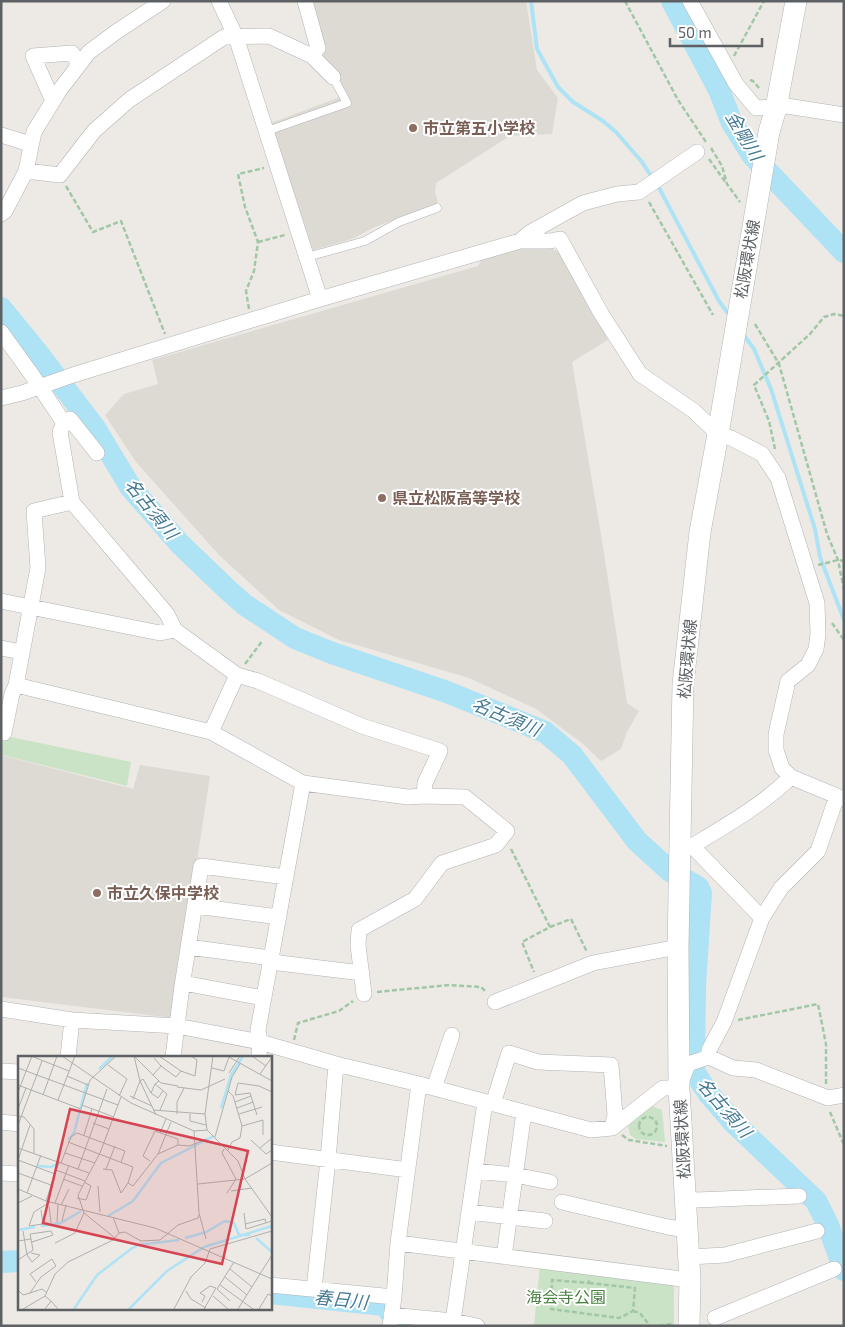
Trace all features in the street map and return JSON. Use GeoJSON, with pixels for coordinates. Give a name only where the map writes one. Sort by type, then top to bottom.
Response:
{"type":"FeatureCollection","features":[{"type":"Feature","properties":{"kind":"main road","name":"松阪環状線"},"geometry":{"type":"LineString","coordinates":[[685,1322],[690,1280],[679,1088],[678,947],[679,902],[684,849],[683,684],[700,532],[769,132],[776,108],[796,1]]}},
{"type":"Feature","properties":{"kind":"street"},"geometry":{"type":"LineString","coordinates":[[1,214],[5,211],[26,171],[34,132],[52,101],[79,64],[89,52],[163,1]]}},
{"type":"Feature","properties":{"kind":"street"},"geometry":{"type":"LineString","coordinates":[[219,1],[236,36],[320,299]]}},
{"type":"Feature","properties":{"kind":"street"},"geometry":{"type":"LineString","coordinates":[[304,1],[318,48],[312,56]]}},
{"type":"Feature","properties":{"kind":"street"},"geometry":{"type":"LineString","coordinates":[[690,1],[711,41],[741,90],[756,108],[787,106],[844,116]]}},
{"type":"Feature","properties":{"kind":"street"},"geometry":{"type":"LineString","coordinates":[[26,171],[60,175],[94,131],[129,100],[224,37],[269,36],[312,56],[333,77]]}},
{"type":"Feature","properties":{"kind":"street"},"geometry":{"type":"LineString","coordinates":[[52,101],[33,56],[72,53],[79,64]]}},
{"type":"Feature","properties":{"kind":"street"},"geometry":{"type":"LineString","coordinates":[[1,135],[27,143]]}},
{"type":"Feature","properties":{"kind":"street"},"geometry":{"type":"LineString","coordinates":[[520,241],[529,233],[584,203],[617,194],[639,192],[697,152]]}},
{"type":"Feature","properties":{"kind":"street"},"geometry":{"type":"LineString","coordinates":[[1,398],[320,299],[520,241],[560,239],[602,315],[640,374],[694,411],[718,434],[731,438],[762,454],[778,478],[817,604],[818,634],[816,649],[808,665],[788,681],[776,734],[776,750],[782,768],[791,777],[840,798],[818,851],[782,888],[762,918],[724,1022],[709,1050],[709,1057]]}},
{"type":"Feature","properties":{"kind":"street"},"geometry":{"type":"LineString","coordinates":[[1,332],[64,424]]}},
{"type":"Feature","properties":{"kind":"street"},"geometry":{"type":"LineString","coordinates":[[97,453],[70,419],[64,424],[60,432],[72,502],[167,614],[175,630],[237,675],[362,726],[440,750],[425,783],[424,796]]}},
{"type":"Feature","properties":{"kind":"street"},"geometry":{"type":"LineString","coordinates":[[4,733],[12,694],[16,685],[38,568],[34,510],[72,502]]}},
{"type":"Feature","properties":{"kind":"street"},"geometry":{"type":"LineString","coordinates":[[1,601],[30,605],[160,633],[175,630]]}},
{"type":"Feature","properties":{"kind":"street"},"geometry":{"type":"LineString","coordinates":[[1,648],[22,652]]}},
{"type":"Feature","properties":{"kind":"street"},"geometry":{"type":"LineString","coordinates":[[211,732],[237,675]]}},
{"type":"Feature","properties":{"kind":"street"},"geometry":{"type":"LineString","coordinates":[[16,685],[211,732],[303,783],[408,797],[465,797],[506,831],[496,845],[442,863],[415,899],[358,930],[364,994]]}},
{"type":"Feature","properties":{"kind":"street"},"geometry":{"type":"LineString","coordinates":[[762,918],[684,849],[752,809],[776,792],[791,777]]}},
{"type":"Feature","properties":{"kind":"street"},"geometry":{"type":"LineString","coordinates":[[259,1056],[260,1042],[258,1030],[303,783]]}},
{"type":"Feature","properties":{"kind":"street"},"geometry":{"type":"LineString","coordinates":[[174,1056],[188,947],[201,866],[286,877]]}},
{"type":"Feature","properties":{"kind":"street"},"geometry":{"type":"LineString","coordinates":[[195,906],[279,917]]}},
{"type":"Feature","properties":{"kind":"street"},"geometry":{"type":"LineString","coordinates":[[188,947],[271,958],[279,963],[362,973]]}},
{"type":"Feature","properties":{"kind":"street"},"geometry":{"type":"LineString","coordinates":[[496,1002],[593,963],[678,947]]}},
{"type":"Feature","properties":{"kind":"street"},"geometry":{"type":"LineString","coordinates":[[183,983],[264,998]]}},
{"type":"Feature","properties":{"kind":"street"},"geometry":{"type":"LineString","coordinates":[[1,1009],[72,1020],[177,1026],[260,1042],[336,1064],[591,1130],[612,1128],[663,1088],[679,1088],[688,1064],[709,1057],[733,1068],[756,1070],[828,1098],[844,1095]]}},
{"type":"Feature","properties":{"kind":"street"},"geometry":{"type":"LineString","coordinates":[[68,1056],[72,1020]]}},
{"type":"Feature","properties":{"kind":"street"},"geometry":{"type":"LineString","coordinates":[[452,1035],[426,1086],[408,1170],[390,1320],[453,1321],[477,1326]]}},
{"type":"Feature","properties":{"kind":"street"},"geometry":{"type":"LineString","coordinates":[[453,1321],[475,1171],[489,1103],[510,1053],[538,1062],[611,1065],[615,1115],[612,1128]]}},
{"type":"Feature","properties":{"kind":"street"},"geometry":{"type":"LineString","coordinates":[[314,1289],[336,1064]]}},
{"type":"Feature","properties":{"kind":"street"},"geometry":{"type":"LineString","coordinates":[[1,1071],[18,1072]]}},
{"type":"Feature","properties":{"kind":"street"},"geometry":{"type":"LineString","coordinates":[[504,1257],[524,1112]]}},
{"type":"Feature","properties":{"kind":"street"},"geometry":{"type":"LineString","coordinates":[[1,1122],[18,1124]]}},
{"type":"Feature","properties":{"kind":"street"},"geometry":{"type":"LineString","coordinates":[[271,1152],[408,1170]]}},
{"type":"Feature","properties":{"kind":"street"},"geometry":{"type":"LineString","coordinates":[[475,1171],[515,1175],[550,1182]]}},
{"type":"Feature","properties":{"kind":"street"},"geometry":{"type":"LineString","coordinates":[[1,1173],[18,1174]]}},
{"type":"Feature","properties":{"kind":"street"},"geometry":{"type":"LineString","coordinates":[[686,1197],[696,1200],[799,1196]]}},
{"type":"Feature","properties":{"kind":"street"},"geometry":{"type":"LineString","coordinates":[[562,1202],[687,1230]]}},
{"type":"Feature","properties":{"kind":"street"},"geometry":{"type":"LineString","coordinates":[[470,1212],[545,1221]]}},
{"type":"Feature","properties":{"kind":"street"},"geometry":{"type":"LineString","coordinates":[[689,1257],[725,1255],[817,1231]]}},
{"type":"Feature","properties":{"kind":"street"},"geometry":{"type":"LineString","coordinates":[[398,1243],[690,1280]]}},
{"type":"Feature","properties":{"kind":"street"},"geometry":{"type":"LineString","coordinates":[[685,1322],[718,1322],[834,1269]]}},
{"type":"Feature","properties":{"kind":"street"},"geometry":{"type":"LineString","coordinates":[[271,1285],[394,1297]]}},
{"type":"Feature","properties":{"kind":"lane"},"geometry":{"type":"LineString","coordinates":[[266,131],[347,103],[333,77]]}},
{"type":"Feature","properties":{"kind":"lane"},"geometry":{"type":"LineString","coordinates":[[307,257],[365,240],[399,222],[437,208]]}},
{"type":"Feature","properties":{"kind":"path"},"geometry":{"type":"LineString","coordinates":[[625,1],[678,100],[722,166],[727,184]]}},
{"type":"Feature","properties":{"kind":"path"},"geometry":{"type":"LineString","coordinates":[[732,59],[764,1]]}},
{"type":"Feature","properties":{"kind":"path"},"geometry":{"type":"LineString","coordinates":[[697,152],[705,153],[742,206]]}},
{"type":"Feature","properties":{"kind":"path"},"geometry":{"type":"LineString","coordinates":[[251,320],[246,291],[254,271],[258,242],[245,207],[238,174],[277,165]]}},
{"type":"Feature","properties":{"kind":"path"},"geometry":{"type":"LineString","coordinates":[[60,175],[93,232],[121,222],[170,345]]}},
{"type":"Feature","properties":{"kind":"path"},"geometry":{"type":"LineString","coordinates":[[639,192],[652,205],[713,315]]}},
{"type":"Feature","properties":{"kind":"path"},"geometry":{"type":"LineString","coordinates":[[258,242],[298,231]]}},
{"type":"Feature","properties":{"kind":"path"},"geometry":{"type":"LineString","coordinates":[[776,450],[769,421],[754,385],[810,334],[824,317],[834,314],[844,316]]}},
{"type":"Feature","properties":{"kind":"path"},"geometry":{"type":"LineString","coordinates":[[755,324],[778,364],[827,534],[838,560],[844,590]]}},
{"type":"Feature","properties":{"kind":"path"},"geometry":{"type":"LineString","coordinates":[[806,568],[838,560],[844,561]]}},
{"type":"Feature","properties":{"kind":"path"},"geometry":{"type":"LineString","coordinates":[[237,675],[263,640]]}},
{"type":"Feature","properties":{"kind":"path"},"geometry":{"type":"LineString","coordinates":[[496,845],[509,846],[550,927]]}},
{"type":"Feature","properties":{"kind":"path"},"geometry":{"type":"LineString","coordinates":[[539,984],[522,942],[550,927],[571,919],[593,963]]}},
{"type":"Feature","properties":{"kind":"path"},"geometry":{"type":"LineString","coordinates":[[291,1051],[298,1023],[339,1011],[364,994],[449,985],[481,987],[496,1002]]}},
{"type":"Feature","properties":{"kind":"path"},"geometry":{"type":"LineString","coordinates":[[724,1022],[818,1004],[826,1044],[829,1108],[844,1145]]}},
{"type":"Feature","properties":{"kind":"path"},"geometry":{"type":"LineString","coordinates":[[648,1116],[656,1121],[657,1125],[655,1131],[647,1134],[642,1132],[639,1124],[644,1117],[648,1116]]}},
{"type":"Feature","properties":{"kind":"path"},"geometry":{"type":"LineString","coordinates":[[612,1128],[629,1140],[668,1146]]}},
{"type":"Feature","properties":{"kind":"path"},"geometry":{"type":"LineString","coordinates":[[646,1143],[647,1134]]}},
{"type":"Feature","properties":{"kind":"path"},"geometry":{"type":"LineString","coordinates":[[589,1283],[590,1268]]}},
{"type":"Feature","properties":{"kind":"path"},"geometry":{"type":"LineString","coordinates":[[633,1311],[635,1288],[552,1280],[550,1310],[619,1318],[633,1311],[640,1313],[650,1326]]}},
{"type":"Feature","properties":{"kind":"path"},"geometry":{"type":"LineString","coordinates":[[659,1326],[685,1322]]}},
{"type":"Feature","properties":{"kind":"shaded area","name":"市立第五小学校"},"geometry":{"type":"Polygon","coordinates":[[[309,1],[526,1],[537,70],[558,98],[552,134],[510,136],[436,183],[435,191],[438,203],[375,227],[352,239],[313,250],[271,123],[348,94],[322,57],[309,1]]]}},
{"type":"Feature","properties":{"kind":"shaded area","name":"県立松阪高等学校"},"geometry":{"type":"Polygon","coordinates":[[[551,248],[563,255],[608,340],[572,362],[627,703],[639,711],[627,732],[621,749],[601,761],[582,743],[536,709],[469,678],[339,640],[279,610],[219,555],[136,462],[105,415],[124,394],[158,384],[152,360],[478,266],[482,259],[521,249],[551,248]]]}},
{"type":"Feature","properties":{"kind":"shaded area","name":"市立久保中学校"},"geometry":{"type":"Polygon","coordinates":[[[1,755],[133,789],[140,765],[210,776],[173,1018],[1,997],[1,755]]]}},
{"type":"Feature","properties":{"kind":"green space"},"geometry":{"type":"Polygon","coordinates":[[[1,735],[131,762],[127,786],[3,755],[1,735]]]}},
{"type":"Feature","properties":{"kind":"green space"},"geometry":{"type":"Polygon","coordinates":[[[652,1106],[662,1110],[665,1142],[636,1139],[630,1135],[628,1126],[652,1106]]]}},
{"type":"Feature","properties":{"kind":"green space","name":"海会寺公園"},"geometry":{"type":"Polygon","coordinates":[[[540,1265],[674,1282],[674,1326],[534,1326],[540,1265]]]}},
{"type":"Feature","properties":{"kind":"waterway"},"geometry":{"type":"LineString","coordinates":[[531,1],[537,49],[558,87],[573,102],[603,121],[616,132],[642,162],[653,179]]}},
{"type":"Feature","properties":{"kind":"waterway","name":"金剛川"},"geometry":{"type":"LineString","coordinates":[[672,1],[719,90],[732,123],[752,155],[844,252]]}},
{"type":"Feature","properties":{"kind":"waterway"},"geometry":{"type":"LineString","coordinates":[[657,184],[719,301],[730,316]]}},
{"type":"Feature","properties":{"kind":"waterway","name":"名古須川"},"geometry":{"type":"LineString","coordinates":[[1,308],[95,428],[131,488],[180,544],[245,605],[295,638],[332,653],[447,692],[545,732],[572,755],[637,841],[670,871],[698,887],[701,893],[695,985],[694,1072],[709,1094],[734,1123],[816,1201],[828,1225],[844,1270]]}},
{"type":"Feature","properties":{"kind":"waterway"},"geometry":{"type":"LineString","coordinates":[[743,334],[754,349],[771,389],[815,529],[820,557],[844,620]]}},
{"type":"Feature","properties":{"kind":"waterway","name":"春日川"},"geometry":{"type":"LineString","coordinates":[[1,1262],[18,1261]]}},
{"type":"Feature","properties":{"kind":"waterway","name":"春日川"},"geometry":{"type":"LineString","coordinates":[[271,1293],[384,1305],[402,1326]]}},
{"type":"Feature","properties":{"kind":"place","name":"市立第五小学校"},"geometry":{"type":"Point","coordinates":[413,128]}},
{"type":"Feature","properties":{"kind":"place","name":"県立松阪高等学校"},"geometry":{"type":"Point","coordinates":[382,498]}},
{"type":"Feature","properties":{"kind":"place","name":"市立久保中学校"},"geometry":{"type":"Point","coordinates":[97,893]}}]}
